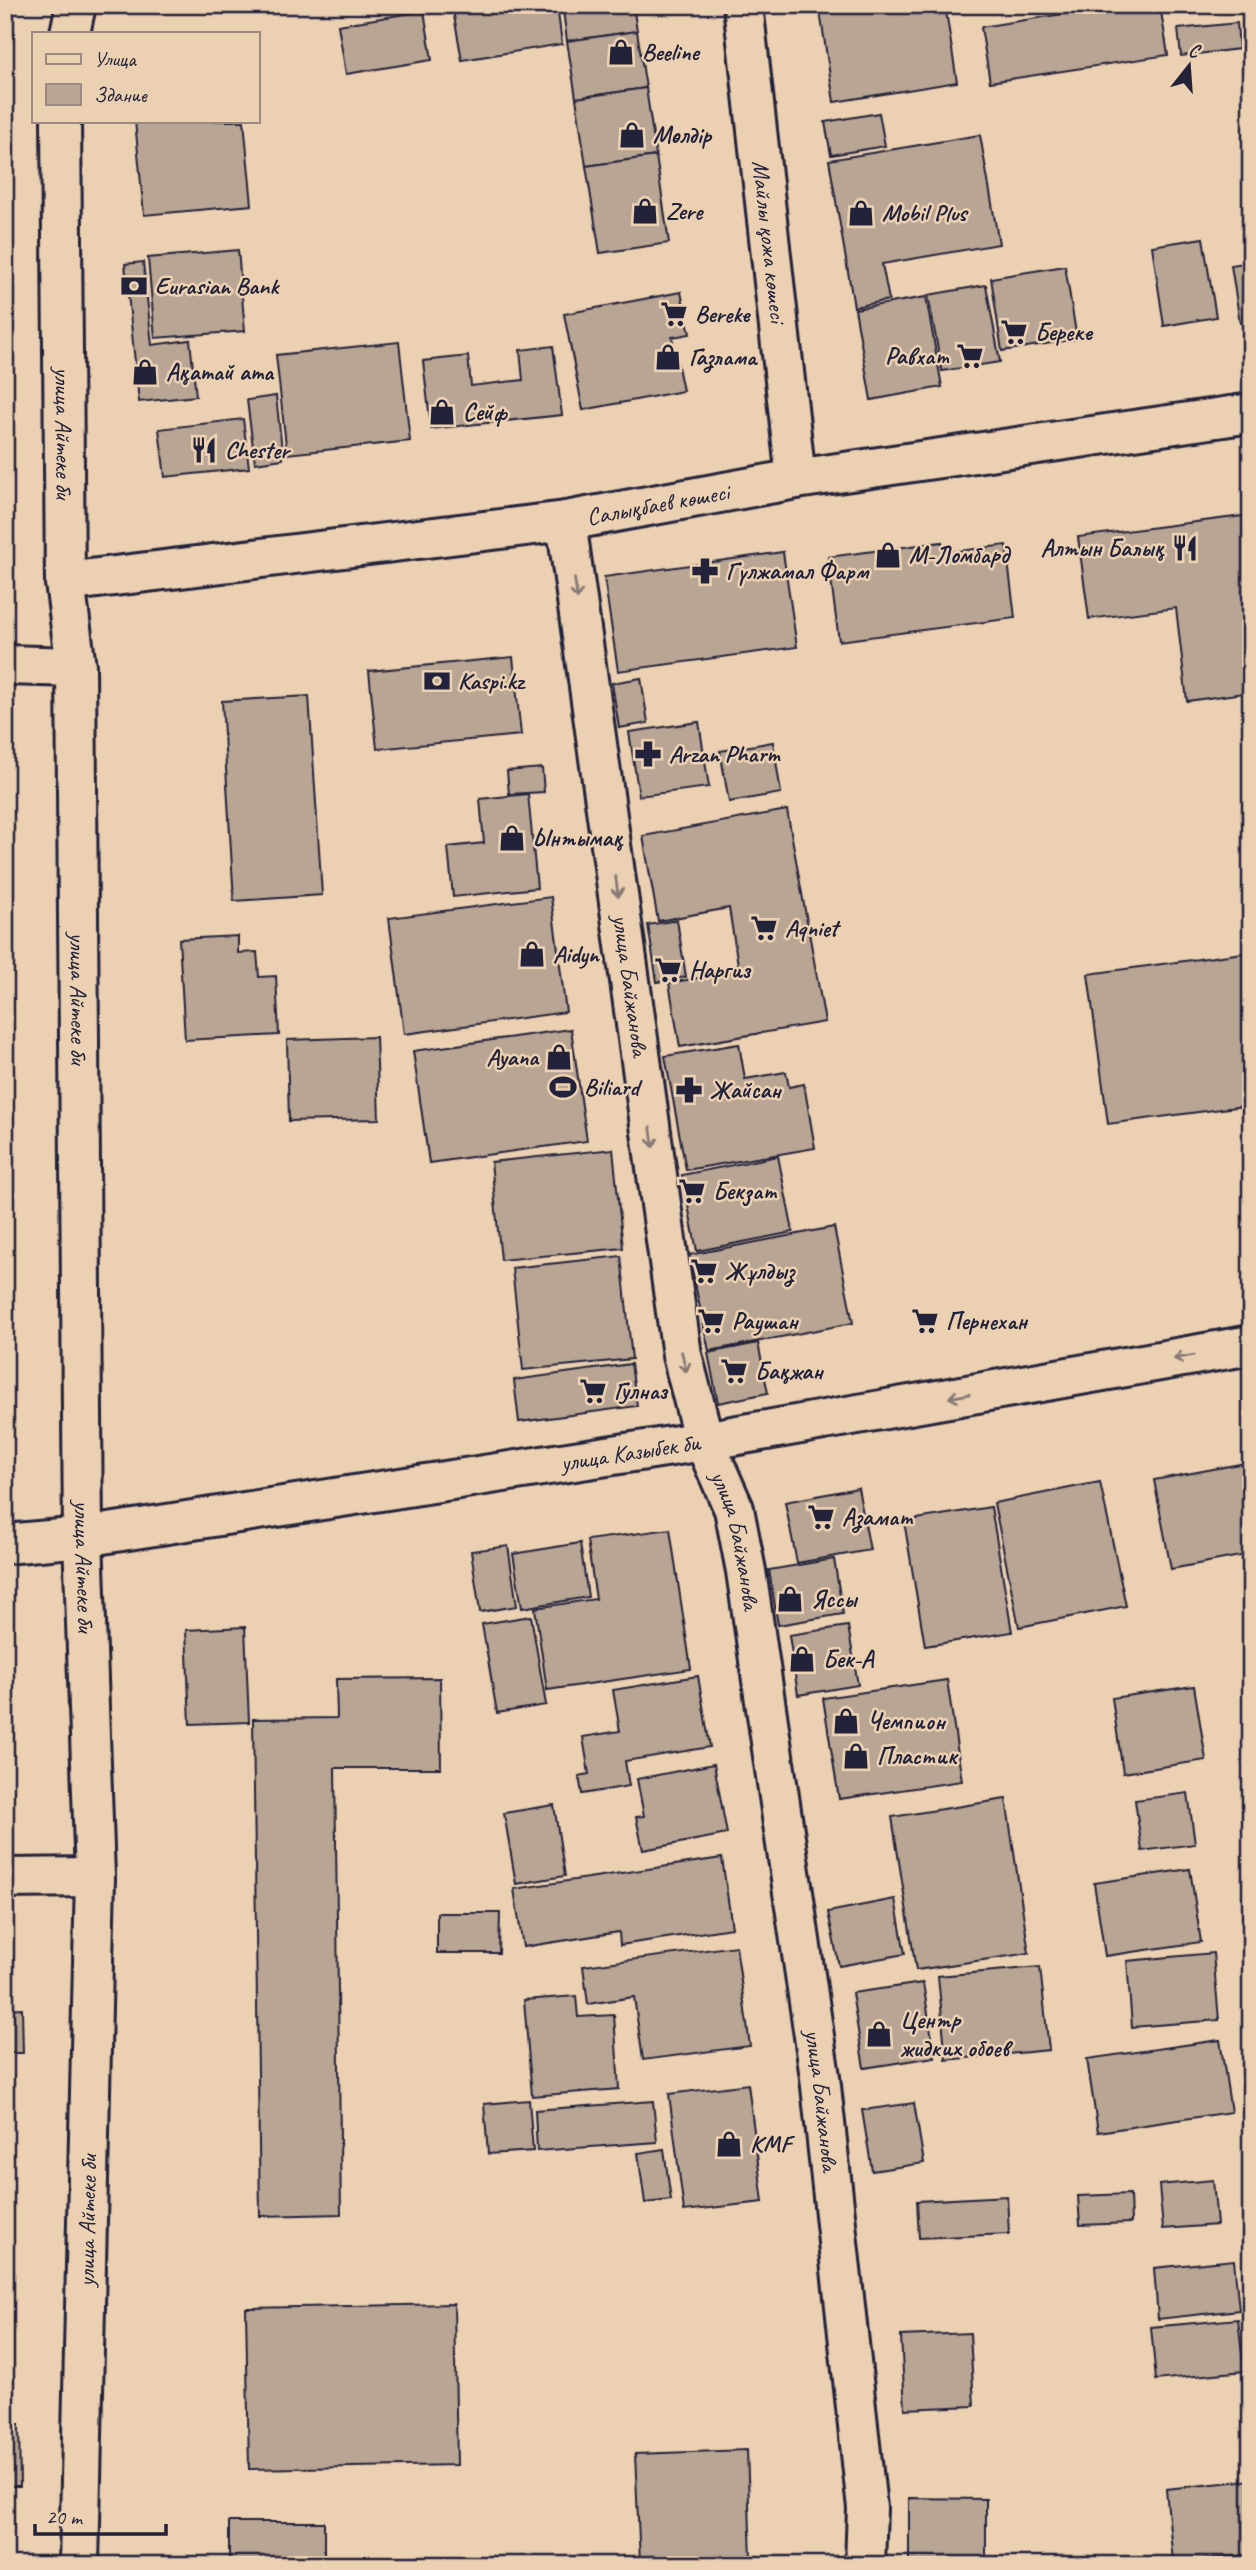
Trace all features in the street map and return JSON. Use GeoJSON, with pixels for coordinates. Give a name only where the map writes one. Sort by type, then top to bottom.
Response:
{"type":"FeatureCollection","features":[{"type":"Feature","properties":{"kind":"street"},"geometry":{"type":"LineString","coordinates":[[70,32],[76,5]]}},
{"type":"Feature","properties":{"kind":"street","name":"Майлы қожа көшесі"},"geometry":{"type":"LineString","coordinates":[[743,5],[796,478]]}},
{"type":"Feature","properties":{"kind":"street","name":"улица Айтеке би"},"geometry":{"type":"LineString","coordinates":[[61,122],[65,582],[76,667],[83,1537],[95,1877],[79,2565]]}},
{"type":"Feature","properties":{"kind":"street","name":"Салықбаев көшесі"},"geometry":{"type":"LineString","coordinates":[[65,582],[566,522],[796,478],[1251,413]]}},
{"type":"Feature","properties":{"kind":"street","name":"улица Байжанова"},"geometry":{"type":"LineString","coordinates":[[566,522],[682,1355],[704,1441],[734,1509],[746,1571],[818,2063],[867,2508],[865,2565]]}},
{"type":"Feature","properties":{"kind":"street"},"geometry":{"type":"LineString","coordinates":[[5,665],[76,667]]}},
{"type":"Feature","properties":{"kind":"street","name":"улица Казыбек би"},"geometry":{"type":"LineString","coordinates":[[5,1544],[83,1537],[704,1441],[1251,1345]]}},
{"type":"Feature","properties":{"kind":"street"},"geometry":{"type":"LineString","coordinates":[[5,1878],[95,1877]]}},
{"type":"Feature","properties":{"kind":"building"},"geometry":{"type":"Polygon","coordinates":[[[452,5],[557,5],[562,44],[462,60],[452,5]]]}},
{"type":"Feature","properties":{"kind":"building"},"geometry":{"type":"Polygon","coordinates":[[[596,5],[633,5],[637,31],[567,41],[563,10],[596,5]]]}},
{"type":"Feature","properties":{"kind":"building"},"geometry":{"type":"Polygon","coordinates":[[[819,5],[945,5],[957,82],[834,102],[819,5]]]}},
{"type":"Feature","properties":{"kind":"building"},"geometry":{"type":"Polygon","coordinates":[[[1119,5],[1160,5],[1168,55],[990,82],[981,27],[1119,5]]]}},
{"type":"Feature","properties":{"kind":"building"},"geometry":{"type":"Polygon","coordinates":[[[424,11],[432,60],[346,74],[338,25],[424,11]]]}},
{"type":"Feature","properties":{"kind":"building"},"geometry":{"type":"Polygon","coordinates":[[[1237,23],[1239,49],[1181,56],[1178,29],[1237,23]]]}},
{"type":"Feature","properties":{"kind":"building"},"geometry":{"type":"Polygon","coordinates":[[[637,31],[646,88],[576,98],[567,41],[637,31]]]}},
{"type":"Feature","properties":{"kind":"building"},"geometry":{"type":"Polygon","coordinates":[[[646,88],[656,156],[586,166],[576,98],[646,88]]]}},
{"type":"Feature","properties":{"kind":"building"},"geometry":{"type":"Polygon","coordinates":[[[879,113],[885,146],[831,155],[825,122],[879,113]]]}},
{"type":"Feature","properties":{"kind":"building"},"geometry":{"type":"Polygon","coordinates":[[[135,122],[244,122],[252,205],[144,215],[135,122]]]}},
{"type":"Feature","properties":{"kind":"building"},"geometry":{"type":"Polygon","coordinates":[[[980,135],[999,244],[882,264],[889,300],[854,307],[829,160],[980,135]]]}},
{"type":"Feature","properties":{"kind":"building"},"geometry":{"type":"Polygon","coordinates":[[[656,156],[669,243],[600,253],[586,166],[656,156]]]}},
{"type":"Feature","properties":{"kind":"building"},"geometry":{"type":"Polygon","coordinates":[[[1203,238],[1216,317],[1164,326],[1152,246],[1203,238]]]}},
{"type":"Feature","properties":{"kind":"building"},"geometry":{"type":"Polygon","coordinates":[[[238,250],[245,331],[155,338],[148,258],[238,250]]]}},
{"type":"Feature","properties":{"kind":"building"},"geometry":{"type":"Polygon","coordinates":[[[143,262],[152,345],[190,340],[196,396],[139,402],[125,264],[143,262]]]}},
{"type":"Feature","properties":{"kind":"building"},"geometry":{"type":"Polygon","coordinates":[[[1251,262],[1251,321],[1240,323],[1231,265],[1251,262]]]}},
{"type":"Feature","properties":{"kind":"building"},"geometry":{"type":"Polygon","coordinates":[[[1065,266],[1077,339],[1002,351],[991,278],[1065,266]]]}},
{"type":"Feature","properties":{"kind":"building"},"geometry":{"type":"Polygon","coordinates":[[[986,285],[1000,362],[942,371],[928,295],[986,285]]]}},
{"type":"Feature","properties":{"kind":"building"},"geometry":{"type":"Polygon","coordinates":[[[681,292],[690,334],[672,337],[683,391],[583,410],[564,314],[681,292]]]}},
{"type":"Feature","properties":{"kind":"building"},"geometry":{"type":"Polygon","coordinates":[[[926,297],[942,387],[871,400],[855,309],[926,297]]]}},
{"type":"Feature","properties":{"kind":"building"},"geometry":{"type":"Polygon","coordinates":[[[399,342],[410,441],[287,454],[276,355],[399,342]]]}},
{"type":"Feature","properties":{"kind":"building"},"geometry":{"type":"Polygon","coordinates":[[[553,346],[562,415],[431,429],[423,361],[468,356],[471,386],[523,380],[520,350],[553,346]]]}},
{"type":"Feature","properties":{"kind":"building"},"geometry":{"type":"Polygon","coordinates":[[[276,396],[283,459],[255,463],[247,400],[276,396]]]}},
{"type":"Feature","properties":{"kind":"building"},"geometry":{"type":"Polygon","coordinates":[[[243,419],[249,468],[165,477],[159,429],[243,419]]]}},
{"type":"Feature","properties":{"kind":"building"},"geometry":{"type":"Polygon","coordinates":[[[1251,515],[1251,692],[1187,701],[1176,608],[1089,619],[1078,537],[1251,515]]]}},
{"type":"Feature","properties":{"kind":"building"},"geometry":{"type":"Polygon","coordinates":[[[942,542],[943,553],[1006,545],[1015,618],[839,641],[828,557],[942,542]]]}},
{"type":"Feature","properties":{"kind":"building"},"geometry":{"type":"Polygon","coordinates":[[[783,552],[797,647],[618,671],[604,577],[783,552]]]}},
{"type":"Feature","properties":{"kind":"building"},"geometry":{"type":"Polygon","coordinates":[[[513,657],[521,735],[377,749],[369,671],[513,657]]]}},
{"type":"Feature","properties":{"kind":"building"},"geometry":{"type":"Polygon","coordinates":[[[641,678],[648,723],[619,728],[612,683],[641,678]]]}},
{"type":"Feature","properties":{"kind":"building"},"geometry":{"type":"Polygon","coordinates":[[[309,696],[322,895],[234,901],[222,701],[309,696]]]}},
{"type":"Feature","properties":{"kind":"building"},"geometry":{"type":"Polygon","coordinates":[[[699,722],[709,787],[639,796],[629,732],[699,722]]]}},
{"type":"Feature","properties":{"kind":"building"},"geometry":{"type":"Polygon","coordinates":[[[773,742],[781,793],[729,802],[720,751],[773,742]]]}},
{"type":"Feature","properties":{"kind":"building"},"geometry":{"type":"Polygon","coordinates":[[[542,768],[544,792],[509,794],[507,771],[542,768]]]}},
{"type":"Feature","properties":{"kind":"building"},"geometry":{"type":"Polygon","coordinates":[[[528,794],[537,888],[453,897],[448,847],[484,843],[480,799],[528,794]]]}},
{"type":"Feature","properties":{"kind":"building"},"geometry":{"type":"Polygon","coordinates":[[[787,810],[825,1022],[680,1047],[669,983],[739,971],[729,908],[658,921],[643,836],[787,810]]]}},
{"type":"Feature","properties":{"kind":"building"},"geometry":{"type":"Polygon","coordinates":[[[551,897],[566,1012],[404,1034],[389,918],[551,897]]]}},
{"type":"Feature","properties":{"kind":"building"},"geometry":{"type":"Polygon","coordinates":[[[677,920],[686,977],[657,982],[648,925],[677,920]]]}},
{"type":"Feature","properties":{"kind":"building"},"geometry":{"type":"Polygon","coordinates":[[[238,936],[238,953],[257,952],[259,977],[276,976],[279,1035],[185,1040],[179,939],[238,936]]]}},
{"type":"Feature","properties":{"kind":"building"},"geometry":{"type":"Polygon","coordinates":[[[1251,952],[1251,1105],[1108,1124],[1088,974],[1251,952]]]}},
{"type":"Feature","properties":{"kind":"building"},"geometry":{"type":"Polygon","coordinates":[[[571,1029],[587,1141],[429,1163],[413,1051],[571,1029]]]}},
{"type":"Feature","properties":{"kind":"building"},"geometry":{"type":"Polygon","coordinates":[[[376,1037],[379,1119],[289,1121],[287,1040],[376,1037]]]}},
{"type":"Feature","properties":{"kind":"building"},"geometry":{"type":"Polygon","coordinates":[[[739,1044],[745,1079],[786,1072],[789,1087],[804,1084],[815,1148],[686,1170],[665,1056],[739,1044]]]}},
{"type":"Feature","properties":{"kind":"building"},"geometry":{"type":"Polygon","coordinates":[[[613,1149],[623,1248],[501,1260],[491,1162],[613,1149]]]}},
{"type":"Feature","properties":{"kind":"building"},"geometry":{"type":"Polygon","coordinates":[[[778,1156],[793,1232],[697,1251],[682,1175],[778,1156]]]}},
{"type":"Feature","properties":{"kind":"building"},"geometry":{"type":"Polygon","coordinates":[[[834,1227],[853,1323],[709,1351],[689,1255],[834,1227]]]}},
{"type":"Feature","properties":{"kind":"building"},"geometry":{"type":"Polygon","coordinates":[[[621,1256],[632,1359],[523,1370],[512,1268],[621,1256]]]}},
{"type":"Feature","properties":{"kind":"building"},"geometry":{"type":"Polygon","coordinates":[[[758,1343],[768,1393],[718,1403],[708,1353],[758,1343]]]}},
{"type":"Feature","properties":{"kind":"building"},"geometry":{"type":"Polygon","coordinates":[[[631,1364],[637,1406],[519,1422],[514,1380],[631,1364]]]}},
{"type":"Feature","properties":{"kind":"building"},"geometry":{"type":"Polygon","coordinates":[[[1251,1462],[1251,1554],[1171,1569],[1154,1480],[1251,1462]]]}},
{"type":"Feature","properties":{"kind":"building"},"geometry":{"type":"Polygon","coordinates":[[[1100,1482],[1126,1606],[1019,1627],[994,1503],[1100,1482]]]}},
{"type":"Feature","properties":{"kind":"building"},"geometry":{"type":"Polygon","coordinates":[[[858,1488],[870,1550],[797,1563],[785,1502],[858,1488]]]}},
{"type":"Feature","properties":{"kind":"building"},"geometry":{"type":"Polygon","coordinates":[[[991,1507],[1012,1632],[925,1646],[904,1521],[991,1507]]]}},
{"type":"Feature","properties":{"kind":"building"},"geometry":{"type":"Polygon","coordinates":[[[670,1529],[691,1669],[547,1690],[535,1608],[596,1599],[587,1540],[670,1529]]]}},
{"type":"Feature","properties":{"kind":"building"},"geometry":{"type":"Polygon","coordinates":[[[580,1543],[588,1597],[522,1608],[513,1554],[580,1543]]]}},
{"type":"Feature","properties":{"kind":"building"},"geometry":{"type":"Polygon","coordinates":[[[508,1546],[517,1606],[480,1612],[471,1551],[508,1546]]]}},
{"type":"Feature","properties":{"kind":"building"},"geometry":{"type":"Polygon","coordinates":[[[834,1559],[843,1614],[778,1625],[769,1570],[834,1559]]]}},
{"type":"Feature","properties":{"kind":"building"},"geometry":{"type":"Polygon","coordinates":[[[531,1616],[546,1705],[497,1713],[482,1624],[531,1616]]]}},
{"type":"Feature","properties":{"kind":"building"},"geometry":{"type":"Polygon","coordinates":[[[848,1626],[858,1685],[798,1695],[789,1635],[848,1626]]]}},
{"type":"Feature","properties":{"kind":"building"},"geometry":{"type":"Polygon","coordinates":[[[245,1627],[249,1722],[190,1724],[186,1630],[245,1627]]]}},
{"type":"Feature","properties":{"kind":"building"},"geometry":{"type":"Polygon","coordinates":[[[698,1676],[710,1747],[625,1761],[629,1786],[582,1794],[579,1776],[589,1774],[583,1737],[620,1731],[613,1690],[698,1676]]]}},
{"type":"Feature","properties":{"kind":"building"},"geometry":{"type":"Polygon","coordinates":[[[440,1678],[441,1768],[335,1768],[341,2214],[260,2216],[253,1719],[337,1718],[336,1679],[440,1678]]]}},
{"type":"Feature","properties":{"kind":"building"},"geometry":{"type":"Polygon","coordinates":[[[947,1680],[962,1781],[839,1799],[823,1698],[947,1680]]]}},
{"type":"Feature","properties":{"kind":"building"},"geometry":{"type":"Polygon","coordinates":[[[1194,1686],[1206,1760],[1123,1773],[1112,1698],[1194,1686]]]}},
{"type":"Feature","properties":{"kind":"building"},"geometry":{"type":"Polygon","coordinates":[[[714,1764],[727,1834],[643,1850],[636,1817],[644,1816],[637,1779],[714,1764]]]}},
{"type":"Feature","properties":{"kind":"building"},"geometry":{"type":"Polygon","coordinates":[[[1188,1793],[1195,1844],[1142,1851],[1135,1800],[1188,1793]]]}},
{"type":"Feature","properties":{"kind":"building"},"geometry":{"type":"Polygon","coordinates":[[[1006,1799],[1029,1953],[916,1970],[892,1817],[1006,1799]]]}},
{"type":"Feature","properties":{"kind":"building"},"geometry":{"type":"Polygon","coordinates":[[[554,1805],[565,1876],[516,1884],[504,1813],[554,1805]]]}},
{"type":"Feature","properties":{"kind":"building"},"geometry":{"type":"Polygon","coordinates":[[[722,1858],[732,1928],[620,1945],[619,1932],[523,1947],[514,1889],[722,1858]]]}},
{"type":"Feature","properties":{"kind":"building"},"geometry":{"type":"Polygon","coordinates":[[[1190,1869],[1201,1942],[1105,1956],[1094,1883],[1190,1869]]]}},
{"type":"Feature","properties":{"kind":"building"},"geometry":{"type":"Polygon","coordinates":[[[895,1899],[905,1954],[839,1966],[828,1912],[895,1899]]]}},
{"type":"Feature","properties":{"kind":"building"},"geometry":{"type":"Polygon","coordinates":[[[437,1913],[500,1913],[499,1953],[437,1953],[437,1913]]]}},
{"type":"Feature","properties":{"kind":"building"},"geometry":{"type":"Polygon","coordinates":[[[736,1946],[750,2046],[643,2060],[634,1997],[588,2004],[583,1966],[736,1946]]]}},
{"type":"Feature","properties":{"kind":"building"},"geometry":{"type":"Polygon","coordinates":[[[1213,1953],[1219,2020],[1132,2027],[1127,1961],[1213,1953]]]}},
{"type":"Feature","properties":{"kind":"building"},"geometry":{"type":"Polygon","coordinates":[[[1040,1967],[1049,2050],[946,2060],[938,1976],[1040,1967]]]}},
{"type":"Feature","properties":{"kind":"building"},"geometry":{"type":"Polygon","coordinates":[[[923,1983],[935,2057],[864,2068],[852,1993],[923,1983]]]}},
{"type":"Feature","properties":{"kind":"building"},"geometry":{"type":"Polygon","coordinates":[[[576,1996],[578,2017],[614,2015],[619,2089],[532,2096],[524,2000],[576,1996]]]}},
{"type":"Feature","properties":{"kind":"building"},"geometry":{"type":"Polygon","coordinates":[[[22,2008],[23,2053],[5,2053],[5,2009],[22,2008]]]}},
{"type":"Feature","properties":{"kind":"building"},"geometry":{"type":"Polygon","coordinates":[[[1220,2040],[1231,2112],[1098,2132],[1087,2059],[1220,2040]]]}},
{"type":"Feature","properties":{"kind":"building"},"geometry":{"type":"Polygon","coordinates":[[[748,2084],[763,2202],[684,2211],[669,2094],[748,2084]]]}},
{"type":"Feature","properties":{"kind":"building"},"geometry":{"type":"Polygon","coordinates":[[[529,2100],[533,2151],[488,2154],[484,2104],[529,2100]]]}},
{"type":"Feature","properties":{"kind":"building"},"geometry":{"type":"Polygon","coordinates":[[[653,2101],[657,2142],[537,2151],[535,2110],[653,2101]]]}},
{"type":"Feature","properties":{"kind":"building"},"geometry":{"type":"Polygon","coordinates":[[[914,2103],[924,2163],[872,2171],[862,2110],[914,2103]]]}},
{"type":"Feature","properties":{"kind":"building"},"geometry":{"type":"Polygon","coordinates":[[[664,2149],[671,2200],[645,2203],[638,2153],[664,2149]]]}},
{"type":"Feature","properties":{"kind":"building"},"geometry":{"type":"Polygon","coordinates":[[[1213,2180],[1217,2225],[1163,2229],[1159,2185],[1213,2180]]]}},
{"type":"Feature","properties":{"kind":"building"},"geometry":{"type":"Polygon","coordinates":[[[1130,2194],[1131,2223],[1080,2225],[1078,2196],[1130,2194]]]}},
{"type":"Feature","properties":{"kind":"building"},"geometry":{"type":"Polygon","coordinates":[[[1007,2196],[1009,2234],[919,2238],[917,2201],[1007,2196]]]}},
{"type":"Feature","properties":{"kind":"building"},"geometry":{"type":"Polygon","coordinates":[[[1234,2260],[1239,2310],[1158,2319],[1154,2268],[1234,2260]]]}},
{"type":"Feature","properties":{"kind":"building"},"geometry":{"type":"Polygon","coordinates":[[[454,2304],[457,2465],[249,2469],[246,2308],[454,2304]]]}},
{"type":"Feature","properties":{"kind":"building"},"geometry":{"type":"Polygon","coordinates":[[[5,2313],[12,2313],[12,2377],[5,2377],[5,2313]]]}},
{"type":"Feature","properties":{"kind":"building"},"geometry":{"type":"Polygon","coordinates":[[[1238,2319],[1244,2371],[1156,2380],[1151,2327],[1238,2319]]]}},
{"type":"Feature","properties":{"kind":"building"},"geometry":{"type":"Polygon","coordinates":[[[970,2333],[974,2406],[905,2409],[901,2336],[970,2333]]]}},
{"type":"Feature","properties":{"kind":"building"},"geometry":{"type":"Polygon","coordinates":[[[5,2424],[19,2424],[20,2486],[5,2486],[5,2424]]]}},
{"type":"Feature","properties":{"kind":"building"},"geometry":{"type":"Polygon","coordinates":[[[747,2450],[751,2558],[640,2562],[635,2454],[747,2450]]]}},
{"type":"Feature","properties":{"kind":"building"},"geometry":{"type":"Polygon","coordinates":[[[1251,2480],[1251,2555],[1173,2562],[1166,2489],[1251,2480]]]}},
{"type":"Feature","properties":{"kind":"building"},"geometry":{"type":"Polygon","coordinates":[[[909,2498],[986,2499],[986,2563],[909,2562],[909,2498]]]}},
{"type":"Feature","properties":{"kind":"building"},"geometry":{"type":"Polygon","coordinates":[[[229,2522],[324,2522],[324,2565],[229,2565],[229,2522]]]}},
{"type":"Feature","properties":{"kind":"place","name":"Beeline"},"geometry":{"type":"Point","coordinates":[621,52]}},
{"type":"Feature","properties":{"kind":"place","name":"Мөлдір"},"geometry":{"type":"Point","coordinates":[632,135]}},
{"type":"Feature","properties":{"kind":"place","name":"Zere"},"geometry":{"type":"Point","coordinates":[645,211]}},
{"type":"Feature","properties":{"kind":"place","name":"Mobil Plus"},"geometry":{"type":"Point","coordinates":[861,213]}},
{"type":"Feature","properties":{"kind":"place","name":"Eurasian Bank"},"geometry":{"type":"Point","coordinates":[134,286]}},
{"type":"Feature","properties":{"kind":"place","name":"Bereke"},"geometry":{"type":"Point","coordinates":[674,314]}},
{"type":"Feature","properties":{"kind":"place","name":"Береке"},"geometry":{"type":"Point","coordinates":[1014,332]}},
{"type":"Feature","properties":{"kind":"place","name":"Равхат"},"geometry":{"type":"Point","coordinates":[970,356]}},
{"type":"Feature","properties":{"kind":"place","name":"Газлама"},"geometry":{"type":"Point","coordinates":[668,357]}},
{"type":"Feature","properties":{"kind":"place","name":"Ақатай ата"},"geometry":{"type":"Point","coordinates":[145,372]}},
{"type":"Feature","properties":{"kind":"place","name":"Сейф"},"geometry":{"type":"Point","coordinates":[442,412]}},
{"type":"Feature","properties":{"kind":"place","name":"Chester"},"geometry":{"type":"Point","coordinates":[204,450]}},
{"type":"Feature","properties":{"kind":"place","name":"Алтын Балық"},"geometry":{"type":"Point","coordinates":[1185,548]}},
{"type":"Feature","properties":{"kind":"place","name":"М-Ломбард"},"geometry":{"type":"Point","coordinates":[888,555]}},
{"type":"Feature","properties":{"kind":"place","name":"Гүлжамал Фарм"},"geometry":{"type":"Point","coordinates":[705,571]}},
{"type":"Feature","properties":{"kind":"place","name":"Kaspi.kz"},"geometry":{"type":"Point","coordinates":[437,681]}},
{"type":"Feature","properties":{"kind":"place","name":"Arzan Pharm"},"geometry":{"type":"Point","coordinates":[648,754]}},
{"type":"Feature","properties":{"kind":"place","name":"Ынтымақ"},"geometry":{"type":"Point","coordinates":[512,838]}},
{"type":"Feature","properties":{"kind":"place","name":"Aqniet"},"geometry":{"type":"Point","coordinates":[764,928]}},
{"type":"Feature","properties":{"kind":"place","name":"Aidyn"},"geometry":{"type":"Point","coordinates":[532,954]}},
{"type":"Feature","properties":{"kind":"place","name":"Наргиз"},"geometry":{"type":"Point","coordinates":[668,970]}},
{"type":"Feature","properties":{"kind":"place","name":"Ayana"},"geometry":{"type":"Point","coordinates":[559,1057]}},
{"type":"Feature","properties":{"kind":"place","name":"Biliard"},"geometry":{"type":"Point","coordinates":[563,1087]}},
{"type":"Feature","properties":{"kind":"place","name":"Жайсан"},"geometry":{"type":"Point","coordinates":[689,1090]}},
{"type":"Feature","properties":{"kind":"place","name":"Бекзат"},"geometry":{"type":"Point","coordinates":[692,1191]}},
{"type":"Feature","properties":{"kind":"place","name":"Жұлдыз"},"geometry":{"type":"Point","coordinates":[704,1271]}},
{"type":"Feature","properties":{"kind":"place","name":"Раушан"},"geometry":{"type":"Point","coordinates":[711,1321]}},
{"type":"Feature","properties":{"kind":"place","name":"Пернехан"},"geometry":{"type":"Point","coordinates":[925,1321]}},
{"type":"Feature","properties":{"kind":"place","name":"Бақжан"},"geometry":{"type":"Point","coordinates":[734,1371]}},
{"type":"Feature","properties":{"kind":"place","name":"Гулназ"},"geometry":{"type":"Point","coordinates":[593,1391]}},
{"type":"Feature","properties":{"kind":"place","name":"Азамат"},"geometry":{"type":"Point","coordinates":[821,1517]}},
{"type":"Feature","properties":{"kind":"place","name":"Яссы"},"geometry":{"type":"Point","coordinates":[790,1599]}},
{"type":"Feature","properties":{"kind":"place","name":"Бек-А"},"geometry":{"type":"Point","coordinates":[802,1659]}},
{"type":"Feature","properties":{"kind":"place","name":"Чемпион"},"geometry":{"type":"Point","coordinates":[846,1721]}},
{"type":"Feature","properties":{"kind":"place","name":"Пластик"},"geometry":{"type":"Point","coordinates":[856,1756]}},
{"type":"Feature","properties":{"kind":"place","name":"Центр жидких обоев"},"geometry":{"type":"Point","coordinates":[879,2034]}},
{"type":"Feature","properties":{"kind":"place","name":"KMF"},"geometry":{"type":"Point","coordinates":[729,2144]}}]}
